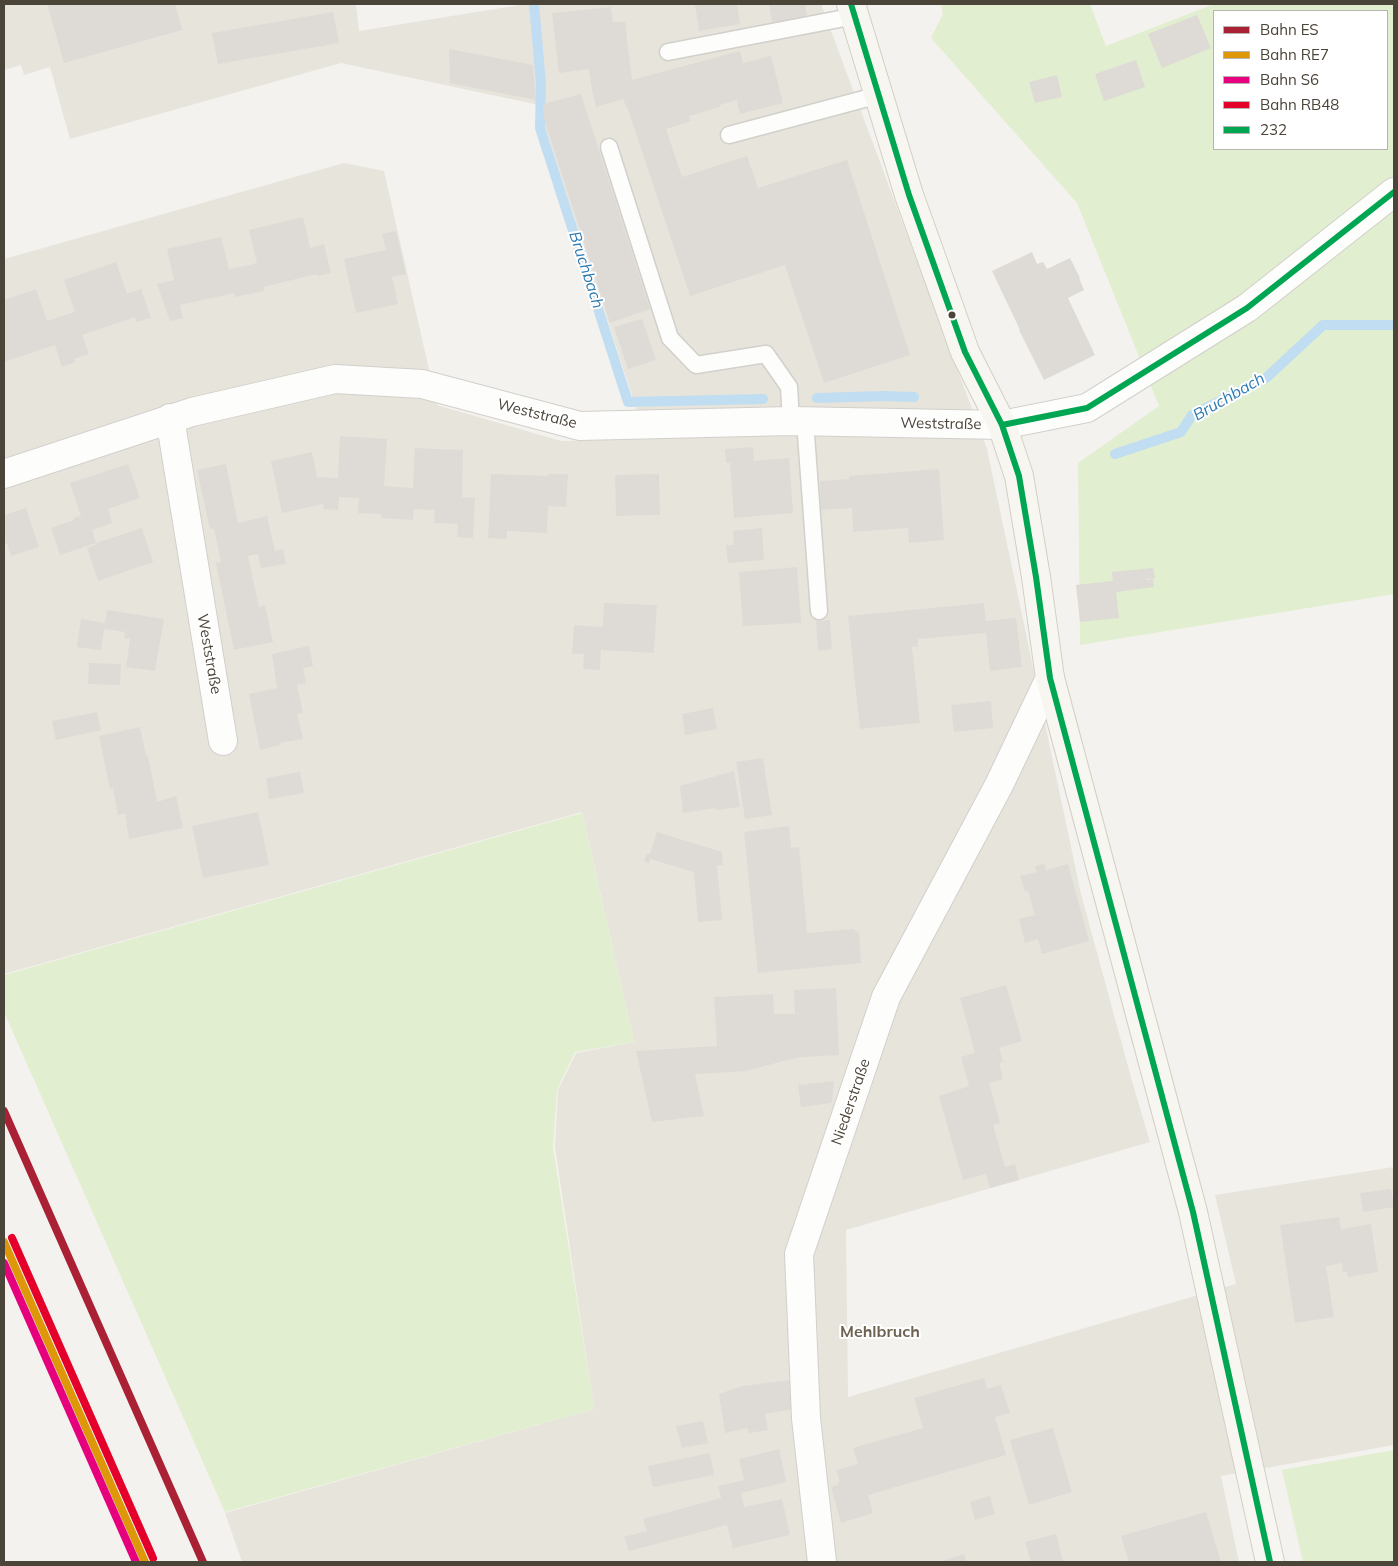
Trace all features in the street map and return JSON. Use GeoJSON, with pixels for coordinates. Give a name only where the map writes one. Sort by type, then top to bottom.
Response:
{"type":"FeatureCollection","features":[{"type":"Feature","properties":{"kind":"main road"},"geometry":{"type":"LineString","coordinates":[[853,10],[909,195],[966,352],[1002,426],[1019,476],[1050,678],[1193,1212],[1270,1562]]}},
{"type":"Feature","properties":{"kind":"street","name":"Weststraße"},"geometry":{"type":"LineString","coordinates":[[4,474],[170,418],[335,379],[422,384],[580,426],[798,421],[1002,426],[1087,408],[1247,308],[1394,192]]}},
{"type":"Feature","properties":{"kind":"street","name":"Weststraße"},"geometry":{"type":"LineString","coordinates":[[170,418],[223,741]]}},
{"type":"Feature","properties":{"kind":"street","name":"Niederstraße"},"geometry":{"type":"LineString","coordinates":[[822,1562],[806,1418],[799,1254],[886,997],[999,786],[1050,678]]}},
{"type":"Feature","properties":{"kind":"lane"},"geometry":{"type":"LineString","coordinates":[[668,52],[853,10]]}},
{"type":"Feature","properties":{"kind":"lane"},"geometry":{"type":"LineString","coordinates":[[729,136],[879,95]]}},
{"type":"Feature","properties":{"kind":"lane"},"geometry":{"type":"LineString","coordinates":[[609,147],[670,338],[696,365],[766,354],[789,386],[798,421],[818,611]]}},
{"type":"Feature","properties":{"kind":"shaded area"},"geometry":{"type":"Polygon","coordinates":[[[4,4],[356,4],[359,31],[526,4],[821,4],[987,449],[1081,894],[1150,1142],[846,1230],[848,1397],[1236,1284],[1215,1195],[1394,1167],[1394,1445],[1221,1476],[1239,1562],[242,1562],[225,1513],[594,1409],[555,1147],[558,1090],[576,1053],[634,1042],[582,812],[4,974],[4,259],[344,163],[384,171],[437,405],[561,441],[646,439],[543,121],[543,104],[539,105],[341,63],[70,139],[50,67],[24,75],[21,65],[4,70],[4,4]]]}},
{"type":"Feature","properties":{"kind":"green space"},"geometry":{"type":"Polygon","coordinates":[[[941,4],[1090,4],[1106,46],[1214,4],[1394,4],[1394,594],[1080,645],[1078,463],[1159,406],[1077,203],[931,38],[943,14],[941,4]]]}},
{"type":"Feature","properties":{"kind":"green space"},"geometry":{"type":"Polygon","coordinates":[[[582,813],[634,1042],[575,1052],[557,1090],[553,1147],[594,1409],[225,1512],[4,1012],[4,975],[582,813]]]}},
{"type":"Feature","properties":{"kind":"green space"},"geometry":{"type":"Polygon","coordinates":[[[1394,1450],[1394,1562],[1303,1562],[1282,1470],[1394,1450]]]}},
{"type":"Feature","properties":{"kind":"building"},"geometry":{"type":"Polygon","coordinates":[[[47,4],[175,4],[182,30],[64,63],[47,4]]]}},
{"type":"Feature","properties":{"kind":"building"},"geometry":{"type":"Polygon","coordinates":[[[695,4],[737,4],[740,24],[699,31],[695,4]]]}},
{"type":"Feature","properties":{"kind":"building"},"geometry":{"type":"Polygon","coordinates":[[[769,4],[805,4],[807,17],[772,23],[769,4]]]}},
{"type":"Feature","properties":{"kind":"building"},"geometry":{"type":"Polygon","coordinates":[[[611,7],[613,22],[625,22],[632,80],[740,51],[743,63],[771,56],[783,103],[740,114],[737,100],[689,116],[691,121],[666,129],[682,177],[747,156],[758,188],[847,160],[910,355],[824,383],[785,265],[690,296],[623,99],[596,107],[589,69],[559,73],[552,13],[611,7]]]}},
{"type":"Feature","properties":{"kind":"building"},"geometry":{"type":"Polygon","coordinates":[[[333,12],[339,43],[218,64],[212,33],[333,12]]]}},
{"type":"Feature","properties":{"kind":"building"},"geometry":{"type":"Polygon","coordinates":[[[1197,15],[1211,48],[1162,68],[1148,34],[1197,15]]]}},
{"type":"Feature","properties":{"kind":"building"},"geometry":{"type":"Polygon","coordinates":[[[449,49],[533,65],[536,100],[450,83],[449,49]]]}},
{"type":"Feature","properties":{"kind":"building"},"geometry":{"type":"Polygon","coordinates":[[[1136,60],[1145,87],[1104,101],[1095,74],[1136,60]]]}},
{"type":"Feature","properties":{"kind":"building"},"geometry":{"type":"Polygon","coordinates":[[[1057,75],[1062,97],[1035,103],[1029,82],[1057,75]]]}},
{"type":"Feature","properties":{"kind":"building"},"geometry":{"type":"Polygon","coordinates":[[[581,94],[650,309],[610,323],[544,119],[543,104],[581,94]]]}},
{"type":"Feature","properties":{"kind":"building"},"geometry":{"type":"Polygon","coordinates":[[[303,217],[310,248],[324,244],[331,273],[317,276],[317,274],[263,287],[264,291],[235,297],[234,293],[180,305],[183,318],[170,321],[157,284],[174,280],[167,249],[221,237],[229,269],[250,265],[257,263],[249,230],[303,217]]]}},
{"type":"Feature","properties":{"kind":"building"},"geometry":{"type":"Polygon","coordinates":[[[396,231],[406,274],[392,277],[398,304],[356,313],[344,259],[386,250],[382,234],[396,231]]]}},
{"type":"Feature","properties":{"kind":"building"},"geometry":{"type":"Polygon","coordinates":[[[1032,252],[1037,264],[1043,262],[1047,269],[1070,258],[1084,290],[1068,298],[1095,355],[1044,380],[992,271],[1032,252]]]}},
{"type":"Feature","properties":{"kind":"building"},"geometry":{"type":"Polygon","coordinates":[[[116,262],[127,294],[141,289],[151,318],[136,322],[135,317],[82,335],[89,354],[74,359],[76,362],[62,367],[55,345],[4,362],[4,300],[36,289],[47,321],[75,312],[64,280],[116,262]]]}},
{"type":"Feature","properties":{"kind":"building"},"geometry":{"type":"Polygon","coordinates":[[[642,319],[656,360],[628,369],[614,327],[642,319]]]}},
{"type":"Feature","properties":{"kind":"building"},"geometry":{"type":"Polygon","coordinates":[[[340,436],[387,439],[384,486],[413,488],[415,448],[463,450],[462,497],[475,498],[473,538],[457,537],[458,524],[434,523],[435,510],[414,509],[413,520],[381,518],[381,514],[358,513],[359,498],[339,497],[338,510],[324,509],[323,504],[282,513],[271,461],[312,452],[317,477],[338,478],[340,436]]]}},
{"type":"Feature","properties":{"kind":"building"},"geometry":{"type":"Polygon","coordinates":[[[753,447],[754,461],[789,458],[793,513],[734,518],[730,463],[726,463],[725,449],[753,447]]]}},
{"type":"Feature","properties":{"kind":"building"},"geometry":{"type":"Polygon","coordinates":[[[128,464],[140,498],[108,509],[112,523],[92,530],[96,543],[60,555],[51,528],[81,516],[70,483],[128,464]]]}},
{"type":"Feature","properties":{"kind":"building"},"geometry":{"type":"Polygon","coordinates":[[[226,464],[238,523],[267,516],[275,551],[283,549],[286,564],[261,568],[258,554],[248,556],[259,607],[265,605],[273,642],[234,650],[216,563],[221,562],[214,528],[210,529],[197,470],[226,464]]]}},
{"type":"Feature","properties":{"kind":"building"},"geometry":{"type":"Polygon","coordinates":[[[939,469],[944,540],[909,543],[908,528],[853,532],[852,508],[821,510],[820,481],[849,479],[849,476],[939,469]]]}},
{"type":"Feature","properties":{"kind":"building"},"geometry":{"type":"Polygon","coordinates":[[[491,474],[548,476],[548,474],[568,474],[566,507],[548,506],[547,533],[507,531],[507,539],[488,538],[491,474]]]}},
{"type":"Feature","properties":{"kind":"building"},"geometry":{"type":"Polygon","coordinates":[[[659,474],[660,515],[616,516],[615,475],[659,474]]]}},
{"type":"Feature","properties":{"kind":"building"},"geometry":{"type":"Polygon","coordinates":[[[26,508],[39,547],[11,556],[7,543],[4,544],[4,515],[26,508]]]}},
{"type":"Feature","properties":{"kind":"building"},"geometry":{"type":"Polygon","coordinates":[[[142,528],[153,562],[98,581],[87,548],[96,543],[142,528]]]}},
{"type":"Feature","properties":{"kind":"building"},"geometry":{"type":"Polygon","coordinates":[[[762,528],[764,560],[728,563],[726,545],[734,545],[733,531],[762,528]]]}},
{"type":"Feature","properties":{"kind":"building"},"geometry":{"type":"Polygon","coordinates":[[[797,567],[801,623],[743,626],[739,572],[797,567]]]}},
{"type":"Feature","properties":{"kind":"building"},"geometry":{"type":"Polygon","coordinates":[[[1153,568],[1155,578],[1146,580],[1153,579],[1154,587],[1116,592],[1119,618],[1080,622],[1076,585],[1113,581],[1112,572],[1153,568]]]}},
{"type":"Feature","properties":{"kind":"building"},"geometry":{"type":"Polygon","coordinates":[[[604,603],[657,605],[654,653],[601,650],[600,670],[583,669],[584,654],[572,654],[574,625],[603,627],[604,603]]]}},
{"type":"Feature","properties":{"kind":"building"},"geometry":{"type":"Polygon","coordinates":[[[984,603],[986,621],[1016,618],[1022,667],[990,671],[986,633],[918,639],[918,647],[912,647],[920,723],[860,729],[848,616],[984,603]]]}},
{"type":"Feature","properties":{"kind":"building"},"geometry":{"type":"Polygon","coordinates":[[[107,610],[164,619],[155,671],[126,667],[130,639],[124,638],[125,632],[104,629],[101,650],[77,647],[81,619],[105,623],[107,610]]]}},
{"type":"Feature","properties":{"kind":"building"},"geometry":{"type":"Polygon","coordinates":[[[830,620],[832,649],[818,651],[816,621],[830,620]]]}},
{"type":"Feature","properties":{"kind":"building"},"geometry":{"type":"Polygon","coordinates":[[[309,646],[313,666],[303,668],[306,683],[297,685],[303,713],[297,714],[303,739],[279,743],[280,745],[260,750],[249,694],[277,688],[272,654],[309,646]]]}},
{"type":"Feature","properties":{"kind":"building"},"geometry":{"type":"Polygon","coordinates":[[[89,663],[121,664],[120,685],[88,684],[89,663]]]}},
{"type":"Feature","properties":{"kind":"building"},"geometry":{"type":"Polygon","coordinates":[[[991,701],[993,728],[954,732],[951,705],[991,701]]]}},
{"type":"Feature","properties":{"kind":"building"},"geometry":{"type":"Polygon","coordinates":[[[713,708],[717,729],[685,735],[682,714],[713,708]]]}},
{"type":"Feature","properties":{"kind":"building"},"geometry":{"type":"Polygon","coordinates":[[[97,712],[101,730],[56,740],[52,721],[97,712]]]}},
{"type":"Feature","properties":{"kind":"building"},"geometry":{"type":"Polygon","coordinates":[[[140,727],[157,802],[176,796],[183,828],[129,839],[125,813],[118,815],[113,788],[110,789],[99,736],[140,727]]]}},
{"type":"Feature","properties":{"kind":"building"},"geometry":{"type":"Polygon","coordinates":[[[763,758],[772,815],[745,819],[736,762],[763,758]]]}},
{"type":"Feature","properties":{"kind":"building"},"geometry":{"type":"Polygon","coordinates":[[[734,771],[740,807],[716,810],[716,808],[683,813],[680,786],[734,771]]]}},
{"type":"Feature","properties":{"kind":"building"},"geometry":{"type":"Polygon","coordinates":[[[300,772],[304,793],[269,799],[266,778],[300,772]]]}},
{"type":"Feature","properties":{"kind":"building"},"geometry":{"type":"Polygon","coordinates":[[[258,812],[269,865],[203,878],[192,826],[258,812]]]}},
{"type":"Feature","properties":{"kind":"building"},"geometry":{"type":"Polygon","coordinates":[[[789,826],[791,848],[799,847],[807,933],[853,929],[859,933],[861,963],[758,973],[744,832],[789,826]]]}},
{"type":"Feature","properties":{"kind":"building"},"geometry":{"type":"Polygon","coordinates":[[[657,832],[722,852],[723,865],[717,865],[722,920],[698,922],[694,872],[650,859],[649,863],[644,861],[647,853],[650,854],[657,832]]]}},
{"type":"Feature","properties":{"kind":"building"},"geometry":{"type":"Polygon","coordinates":[[[1044,864],[1046,870],[1068,864],[1089,941],[1042,954],[1038,939],[1025,943],[1019,919],[1035,915],[1028,891],[1025,892],[1020,876],[1037,872],[1035,866],[1044,864]]]}},
{"type":"Feature","properties":{"kind":"building"},"geometry":{"type":"Polygon","coordinates":[[[1006,985],[1022,1041],[999,1048],[1003,1062],[999,1063],[1003,1079],[989,1083],[1000,1123],[993,1125],[1005,1167],[1015,1164],[1019,1180],[990,1188],[986,1174],[963,1180],[951,1139],[948,1139],[951,1138],[939,1096],[969,1086],[961,1057],[975,1053],[960,998],[1006,985]]]}},
{"type":"Feature","properties":{"kind":"building"},"geometry":{"type":"Polygon","coordinates":[[[836,988],[839,1055],[803,1057],[746,1071],[695,1074],[704,1116],[652,1122],[636,1051],[717,1046],[714,997],[773,994],[774,1014],[795,1014],[794,990],[836,988]]]}},
{"type":"Feature","properties":{"kind":"building"},"geometry":{"type":"Polygon","coordinates":[[[834,1081],[832,1103],[801,1107],[798,1085],[834,1081]]]}},
{"type":"Feature","properties":{"kind":"building"},"geometry":{"type":"Polygon","coordinates":[[[1391,1189],[1394,1207],[1363,1212],[1360,1193],[1391,1189]]]}},
{"type":"Feature","properties":{"kind":"building"},"geometry":{"type":"Polygon","coordinates":[[[1339,1217],[1341,1229],[1371,1224],[1378,1272],[1348,1277],[1347,1272],[1343,1272],[1342,1263],[1326,1266],[1334,1317],[1295,1323],[1280,1225],[1339,1217]]]}},
{"type":"Feature","properties":{"kind":"building"},"geometry":{"type":"Polygon","coordinates":[[[984,1378],[987,1389],[1001,1385],[1010,1413],[995,1417],[1006,1455],[868,1495],[873,1513],[841,1523],[831,1487],[838,1485],[840,1482],[836,1470],[858,1464],[853,1448],[923,1428],[914,1398],[984,1378]]]}},
{"type":"Feature","properties":{"kind":"building"},"geometry":{"type":"Polygon","coordinates":[[[790,1380],[794,1409],[765,1414],[768,1430],[749,1433],[747,1428],[725,1433],[719,1394],[742,1386],[790,1380]]]}},
{"type":"Feature","properties":{"kind":"building"},"geometry":{"type":"Polygon","coordinates":[[[703,1421],[708,1443],[682,1448],[676,1426],[703,1421]]]}},
{"type":"Feature","properties":{"kind":"building"},"geometry":{"type":"Polygon","coordinates":[[[1053,1428],[1072,1492],[1029,1505],[1010,1440],[1053,1428]]]}},
{"type":"Feature","properties":{"kind":"building"},"geometry":{"type":"Polygon","coordinates":[[[779,1449],[786,1482],[741,1493],[744,1507],[782,1499],[790,1535],[733,1548],[727,1525],[629,1551],[624,1537],[647,1531],[643,1519],[721,1498],[718,1486],[744,1480],[739,1459],[779,1449]]]}},
{"type":"Feature","properties":{"kind":"building"},"geometry":{"type":"Polygon","coordinates":[[[710,1453],[714,1475],[653,1487],[648,1466],[710,1453]]]}},
{"type":"Feature","properties":{"kind":"building"},"geometry":{"type":"Polygon","coordinates":[[[990,1496],[995,1514],[975,1520],[970,1502],[990,1496]]]}},
{"type":"Feature","properties":{"kind":"building"},"geometry":{"type":"Polygon","coordinates":[[[1206,1512],[1221,1562],[1129,1562],[1121,1536],[1206,1512]]]}},
{"type":"Feature","properties":{"kind":"building"},"geometry":{"type":"Polygon","coordinates":[[[1056,1534],[1063,1562],[1031,1562],[1025,1542],[1056,1534]]]}},
{"type":"Feature","properties":{"kind":"building"},"geometry":{"type":"Polygon","coordinates":[[[964,1554],[967,1562],[939,1562],[964,1554]]]}},
{"type":"Feature","properties":{"kind":"waterway","name":"Bruchbach"},"geometry":{"type":"LineString","coordinates":[[534,4],[541,84],[540,128],[628,402],[763,399]]}},
{"type":"Feature","properties":{"kind":"waterway","name":"Bruchbach"},"geometry":{"type":"LineString","coordinates":[[1115,454],[1181,432],[1192,415],[1266,378],[1323,325],[1394,325]]}},
{"type":"Feature","properties":{"kind":"waterway","name":"Bruchbach"},"geometry":{"type":"LineString","coordinates":[[817,398],[914,397]]}},
{"type":"Feature","properties":{"kind":"rail line","name":"ES"},"geometry":{"type":"LineString","coordinates":[[4,1111],[203,1562]]}},
{"type":"Feature","properties":{"kind":"rail line","name":"RB48"},"geometry":{"type":"LineString","coordinates":[[12,1238],[153,1558]]}},
{"type":"Feature","properties":{"kind":"rail line","name":"RE7"},"geometry":{"type":"LineString","coordinates":[[4,1242],[145,1562]]}},
{"type":"Feature","properties":{"kind":"rail line","name":"S6"},"geometry":{"type":"LineString","coordinates":[[4,1263],[136,1562]]}},
{"type":"Feature","properties":{"kind":"transit line","name":"232"},"geometry":{"type":"LineString","coordinates":[[851,4],[909,195],[965,352],[1002,425],[1019,476],[1050,678],[1193,1212],[1270,1562]]}},
{"type":"Feature","properties":{"kind":"transit line","name":"232"},"geometry":{"type":"LineString","coordinates":[[1002,425],[1087,408],[1247,308],[1394,192]]}},
{"type":"Feature","properties":{"kind":"district","name":"Mehlbruch"},"geometry":{"type":"Point","coordinates":[880,1332]}}]}
